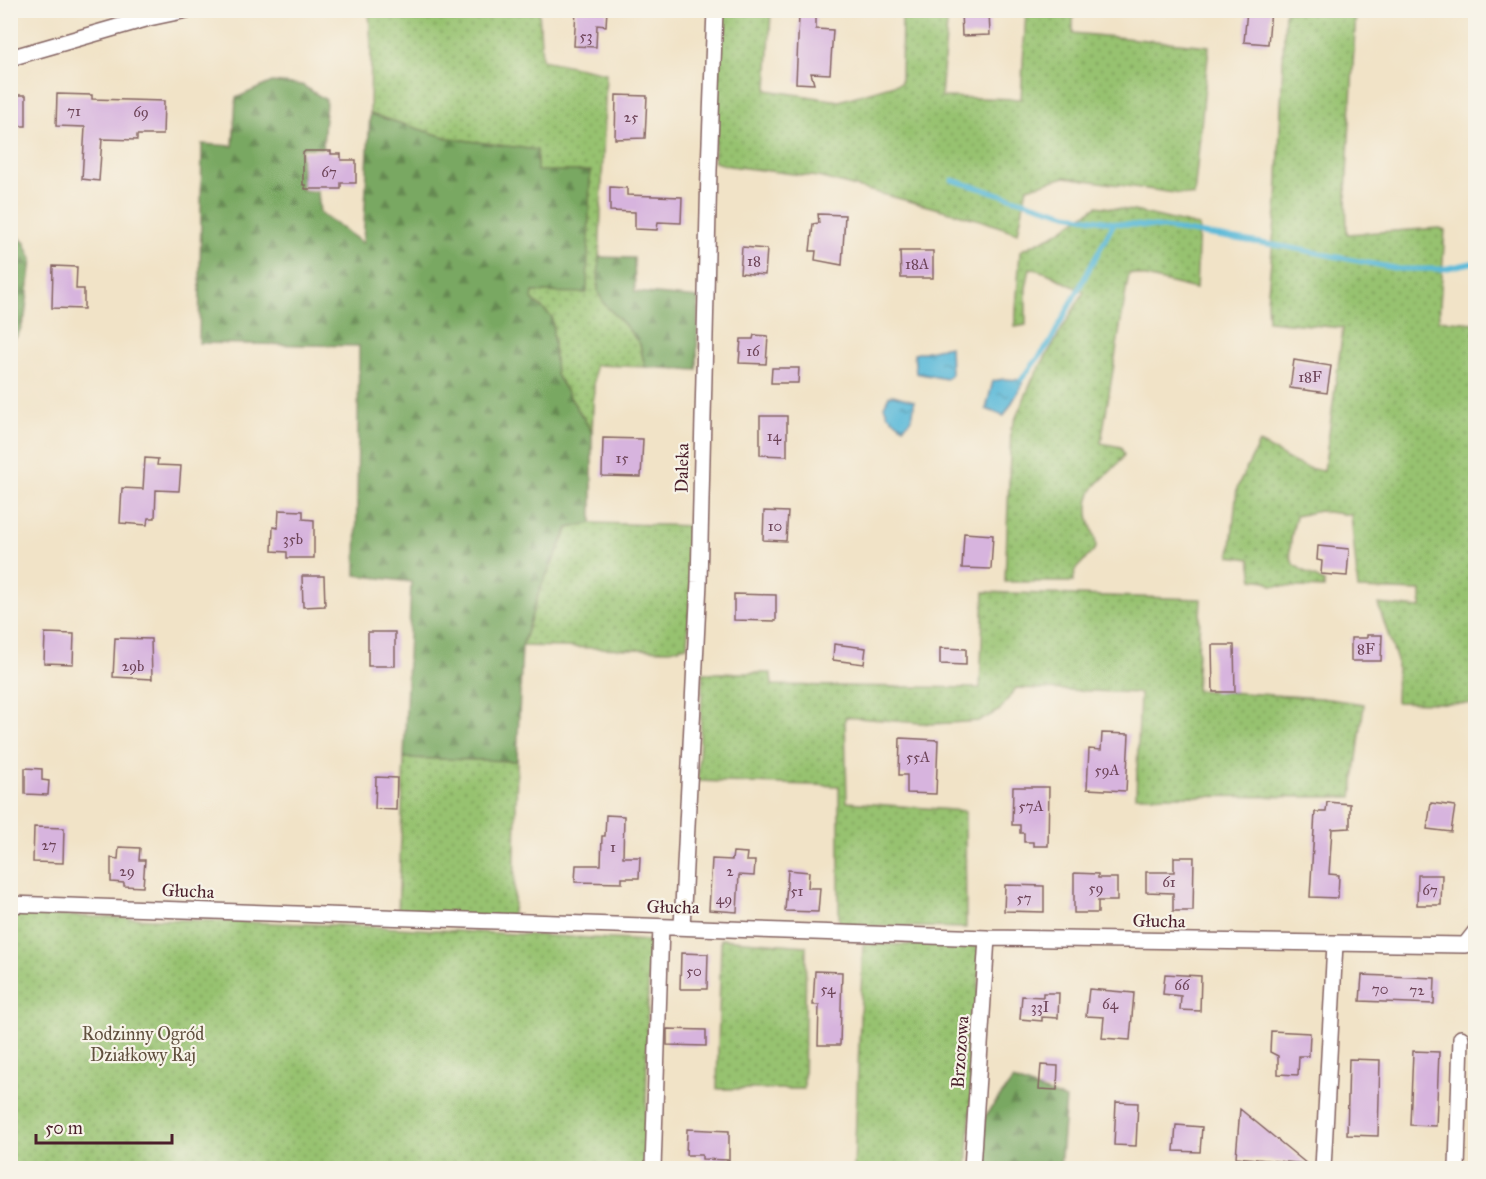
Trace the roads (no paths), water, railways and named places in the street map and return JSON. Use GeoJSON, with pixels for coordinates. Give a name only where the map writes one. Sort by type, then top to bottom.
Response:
{"type":"FeatureCollection","features":[{"type":"Feature","properties":{"kind":"street"},"geometry":{"type":"LineString","coordinates":[[10,58],[149,14],[187,10]]}},
{"type":"Feature","properties":{"kind":"street","name":"Daleka"},"geometry":{"type":"LineString","coordinates":[[682,927],[699,582],[715,10]]}},
{"type":"Feature","properties":{"kind":"street","name":"Głucha"},"geometry":{"type":"LineString","coordinates":[[10,904],[987,938],[1465,945],[1476,931]]}},
{"type":"Feature","properties":{"kind":"street"},"geometry":{"type":"LineString","coordinates":[[653,1168],[661,927]]}},
{"type":"Feature","properties":{"kind":"street","name":"Brzozowa"},"geometry":{"type":"LineString","coordinates":[[972,1168],[987,938]]}},
{"type":"Feature","properties":{"kind":"street"},"geometry":{"type":"LineString","coordinates":[[1323,1168],[1335,944]]}},
{"type":"Feature","properties":{"kind":"street"},"geometry":{"type":"LineString","coordinates":[[1457,1168],[1461,1038]]}},
{"type":"Feature","properties":{"kind":"water"},"geometry":{"type":"Polygon","coordinates":[[[950,346],[951,375],[946,379],[916,373],[914,354],[950,346]]]}},
{"type":"Feature","properties":{"kind":"water"},"geometry":{"type":"Polygon","coordinates":[[[1021,380],[1023,384],[1004,416],[986,409],[993,381],[1021,380]]]}},
{"type":"Feature","properties":{"kind":"water"},"geometry":{"type":"Polygon","coordinates":[[[889,396],[914,401],[912,416],[903,427],[888,415],[884,406],[889,396]]]}},
{"type":"Feature","properties":{"kind":"waterway"},"geometry":{"type":"LineString","coordinates":[[952,180],[1067,214],[1114,223],[1165,228],[1287,247],[1399,269],[1443,269],[1476,262]]}},
{"type":"Feature","properties":{"kind":"waterway"},"geometry":{"type":"LineString","coordinates":[[1021,380],[1049,344],[1114,223]]}},
{"type":"Feature","properties":{"kind":"park label","name":"Rodzinny Ogród Działkowy Raj"},"geometry":{"type":"Point","coordinates":[143,1044]}}]}
